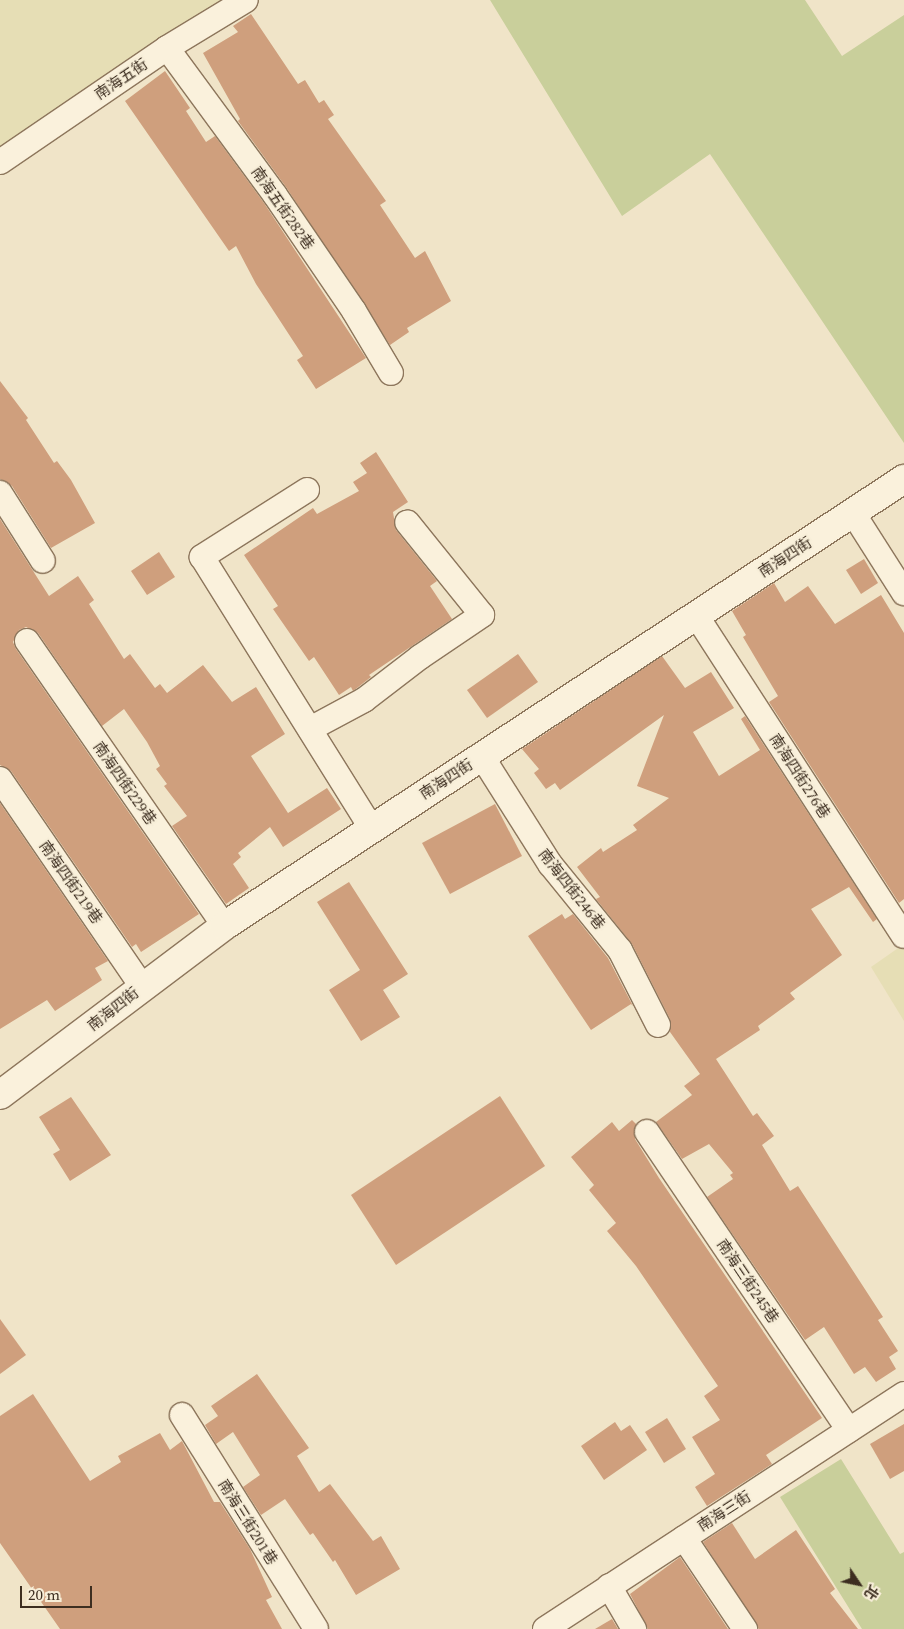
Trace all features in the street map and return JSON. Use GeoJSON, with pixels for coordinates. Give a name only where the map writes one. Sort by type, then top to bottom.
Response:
{"type":"FeatureCollection","features":[{"type":"Feature","properties":{"kind":"street","name":"南海五街"},"geometry":{"type":"LineString","coordinates":[[0,162],[166,48],[246,0]]}},
{"type":"Feature","properties":{"kind":"street","name":"南海五街282巷"},"geometry":{"type":"LineString","coordinates":[[166,48],[280,203],[354,311],[390,373]]}},
{"type":"Feature","properties":{"kind":"street","name":"南海四街"},"geometry":{"type":"LineString","coordinates":[[0,1095],[224,926],[371,827],[904,479]]}},
{"type":"Feature","properties":{"kind":"street"},"geometry":{"type":"LineString","coordinates":[[307,490],[202,557],[371,827]]}},
{"type":"Feature","properties":{"kind":"street"},"geometry":{"type":"LineString","coordinates":[[0,493],[44,561]]}},
{"type":"Feature","properties":{"kind":"street"},"geometry":{"type":"LineString","coordinates":[[853,513],[904,593]]}},
{"type":"Feature","properties":{"kind":"street"},"geometry":{"type":"LineString","coordinates":[[310,729],[364,700],[420,657],[482,615],[407,522]]}},
{"type":"Feature","properties":{"kind":"street","name":"南海四街276巷"},"geometry":{"type":"LineString","coordinates":[[696,615],[904,936]]}},
{"type":"Feature","properties":{"kind":"street","name":"南海四街229巷"},"geometry":{"type":"LineString","coordinates":[[27,641],[224,926]]}},
{"type":"Feature","properties":{"kind":"street","name":"南海四街246巷"},"geometry":{"type":"LineString","coordinates":[[481,755],[550,864],[620,950],[658,1026]]}},
{"type":"Feature","properties":{"kind":"street","name":"南海四街219巷"},"geometry":{"type":"LineString","coordinates":[[0,779],[142,986]]}},
{"type":"Feature","properties":{"kind":"street","name":"南海三街245巷"},"geometry":{"type":"LineString","coordinates":[[647,1132],[849,1430]]}},
{"type":"Feature","properties":{"kind":"street","name":"南海三街"},"geometry":{"type":"LineString","coordinates":[[545,1629],[904,1394]]}},
{"type":"Feature","properties":{"kind":"street","name":"南海三街201巷"},"geometry":{"type":"LineString","coordinates":[[182,1415],[316,1629]]}},
{"type":"Feature","properties":{"kind":"street"},"geometry":{"type":"LineString","coordinates":[[684,1538],[745,1629]]}},
{"type":"Feature","properties":{"kind":"street"},"geometry":{"type":"LineString","coordinates":[[610,1586],[634,1629]]}},
{"type":"Feature","properties":{"kind":"shaded area"},"geometry":{"type":"Polygon","coordinates":[[[0,0],[221,0],[0,147],[0,0]]]}},
{"type":"Feature","properties":{"kind":"shaded area"},"geometry":{"type":"Polygon","coordinates":[[[904,944],[904,1021],[871,967],[904,944]]]}},
{"type":"Feature","properties":{"kind":"green space"},"geometry":{"type":"Polygon","coordinates":[[[490,0],[805,0],[842,56],[904,15],[904,443],[710,154],[622,216],[490,0]]]}},
{"type":"Feature","properties":{"kind":"green space"},"geometry":{"type":"Polygon","coordinates":[[[841,1459],[900,1554],[904,1552],[904,1629],[862,1629],[780,1497],[841,1459]]]}},
{"type":"Feature","properties":{"kind":"building"},"geometry":{"type":"Polygon","coordinates":[[[251,14],[298,84],[305,80],[319,103],[324,100],[334,115],[328,119],[386,201],[380,205],[415,258],[425,251],[451,301],[407,328],[409,332],[390,345],[286,187],[238,121],[240,119],[203,53],[238,32],[233,26],[251,14]]]}},
{"type":"Feature","properties":{"kind":"building"},"geometry":{"type":"Polygon","coordinates":[[[165,71],[190,108],[186,111],[206,142],[215,136],[264,203],[366,358],[316,389],[297,360],[303,356],[256,284],[236,246],[229,251],[125,101],[165,71]]]}},
{"type":"Feature","properties":{"kind":"building"},"geometry":{"type":"Polygon","coordinates":[[[0,381],[28,418],[26,420],[54,463],[57,461],[71,480],[95,523],[51,548],[12,486],[0,479],[0,381]]]}},
{"type":"Feature","properties":{"kind":"building"},"geometry":{"type":"Polygon","coordinates":[[[376,452],[408,502],[393,512],[396,530],[437,581],[430,586],[452,619],[369,675],[371,677],[353,691],[351,687],[339,695],[314,657],[309,661],[273,609],[278,606],[244,555],[313,508],[317,514],[359,491],[353,482],[367,473],[360,463],[376,452]]]}},
{"type":"Feature","properties":{"kind":"building"},"geometry":{"type":"Polygon","coordinates":[[[0,519],[49,596],[78,576],[94,600],[89,604],[124,659],[130,654],[155,688],[160,684],[167,693],[203,665],[232,702],[256,687],[285,734],[251,756],[288,813],[327,788],[341,809],[283,847],[270,827],[238,853],[241,857],[233,864],[249,888],[226,904],[172,826],[187,816],[164,786],[167,784],[156,769],[160,766],[147,742],[124,709],[102,726],[38,633],[26,627],[19,630],[13,642],[16,649],[199,914],[141,952],[136,944],[132,947],[11,771],[0,765],[0,519]]]}},
{"type":"Feature","properties":{"kind":"building"},"geometry":{"type":"Polygon","coordinates":[[[159,552],[175,577],[147,595],[131,571],[159,552]]]}},
{"type":"Feature","properties":{"kind":"building"},"geometry":{"type":"Polygon","coordinates":[[[864,559],[878,583],[861,594],[846,570],[864,559]]]}},
{"type":"Feature","properties":{"kind":"building"},"geometry":{"type":"Polygon","coordinates":[[[774,583],[785,602],[808,586],[835,624],[881,595],[904,633],[904,899],[899,903],[769,702],[778,696],[743,637],[746,635],[732,611],[774,583]]]}},
{"type":"Feature","properties":{"kind":"building"},"geometry":{"type":"Polygon","coordinates":[[[518,654],[538,682],[487,718],[467,690],[518,654]]]}},
{"type":"Feature","properties":{"kind":"building"},"geometry":{"type":"Polygon","coordinates":[[[662,656],[685,688],[711,672],[734,708],[693,732],[719,776],[760,750],[741,719],[745,716],[877,919],[873,922],[849,887],[811,909],[842,955],[790,993],[795,999],[758,1026],[760,1030],[716,1059],[753,1116],[757,1113],[774,1136],[762,1145],[790,1191],[798,1186],[883,1317],[878,1320],[898,1351],[889,1357],[896,1369],[876,1382],[865,1367],[854,1374],[824,1327],[805,1340],[707,1197],[733,1179],[730,1175],[733,1173],[709,1144],[682,1159],[656,1122],[692,1095],[684,1086],[700,1074],[670,1032],[670,1019],[632,944],[596,899],[600,897],[577,867],[601,848],[603,852],[637,830],[633,825],[669,798],[637,786],[664,715],[560,790],[555,783],[546,789],[534,773],[539,769],[522,749],[662,656]]]}},
{"type":"Feature","properties":{"kind":"building"},"geometry":{"type":"Polygon","coordinates":[[[0,803],[108,961],[95,968],[102,980],[55,1011],[47,1000],[0,1029],[0,803]]]}},
{"type":"Feature","properties":{"kind":"building"},"geometry":{"type":"Polygon","coordinates":[[[495,804],[522,856],[450,894],[422,843],[495,804]]]}},
{"type":"Feature","properties":{"kind":"building"},"geometry":{"type":"Polygon","coordinates":[[[349,882],[408,974],[383,990],[400,1017],[361,1041],[329,990],[360,970],[317,902],[349,882]]]}},
{"type":"Feature","properties":{"kind":"building"},"geometry":{"type":"Polygon","coordinates":[[[562,914],[565,919],[573,914],[608,958],[633,1006],[631,1004],[591,1030],[528,936],[562,914]]]}},
{"type":"Feature","properties":{"kind":"building"},"geometry":{"type":"Polygon","coordinates":[[[500,1096],[545,1166],[396,1265],[351,1195],[500,1096]]]}},
{"type":"Feature","properties":{"kind":"building"},"geometry":{"type":"Polygon","coordinates":[[[71,1097],[111,1155],[70,1181],[53,1154],[60,1150],[39,1117],[71,1097]]]}},
{"type":"Feature","properties":{"kind":"building"},"geometry":{"type":"Polygon","coordinates":[[[632,1120],[636,1124],[635,1139],[659,1178],[822,1418],[766,1455],[772,1464],[707,1506],[695,1487],[715,1474],[692,1437],[720,1420],[704,1396],[718,1386],[636,1266],[607,1231],[616,1223],[589,1190],[594,1185],[571,1157],[612,1122],[619,1131],[632,1120]]]}},
{"type":"Feature","properties":{"kind":"building"},"geometry":{"type":"Polygon","coordinates":[[[0,1319],[26,1355],[0,1374],[0,1319]]]}},
{"type":"Feature","properties":{"kind":"building"},"geometry":{"type":"Polygon","coordinates":[[[257,1374],[309,1448],[297,1456],[319,1492],[330,1484],[373,1541],[381,1536],[400,1569],[356,1595],[335,1560],[333,1562],[313,1533],[310,1535],[285,1499],[261,1515],[243,1487],[260,1475],[233,1432],[216,1444],[205,1425],[218,1416],[211,1406],[257,1374]]]}},
{"type":"Feature","properties":{"kind":"building"},"geometry":{"type":"Polygon","coordinates":[[[33,1394],[90,1481],[121,1462],[118,1456],[160,1433],[170,1450],[182,1441],[214,1502],[220,1502],[250,1549],[272,1597],[266,1600],[282,1629],[60,1629],[0,1543],[0,1416],[33,1394]]]}},
{"type":"Feature","properties":{"kind":"building"},"geometry":{"type":"Polygon","coordinates":[[[667,1418],[686,1449],[664,1463],[645,1432],[667,1418]]]}},
{"type":"Feature","properties":{"kind":"building"},"geometry":{"type":"Polygon","coordinates":[[[615,1422],[621,1431],[630,1425],[647,1450],[604,1480],[581,1446],[615,1422]]]}},
{"type":"Feature","properties":{"kind":"building"},"geometry":{"type":"Polygon","coordinates":[[[904,1424],[904,1471],[890,1479],[870,1444],[904,1424]]]}},
{"type":"Feature","properties":{"kind":"building"},"geometry":{"type":"Polygon","coordinates":[[[732,1523],[755,1559],[796,1530],[835,1589],[830,1593],[858,1629],[759,1629],[703,1542],[732,1523]]]}},
{"type":"Feature","properties":{"kind":"building"},"geometry":{"type":"Polygon","coordinates":[[[680,1557],[728,1629],[648,1629],[630,1594],[680,1557]]]}},
{"type":"Feature","properties":{"kind":"building"},"geometry":{"type":"Polygon","coordinates":[[[612,1619],[618,1629],[595,1629],[612,1619]]]}}]}
